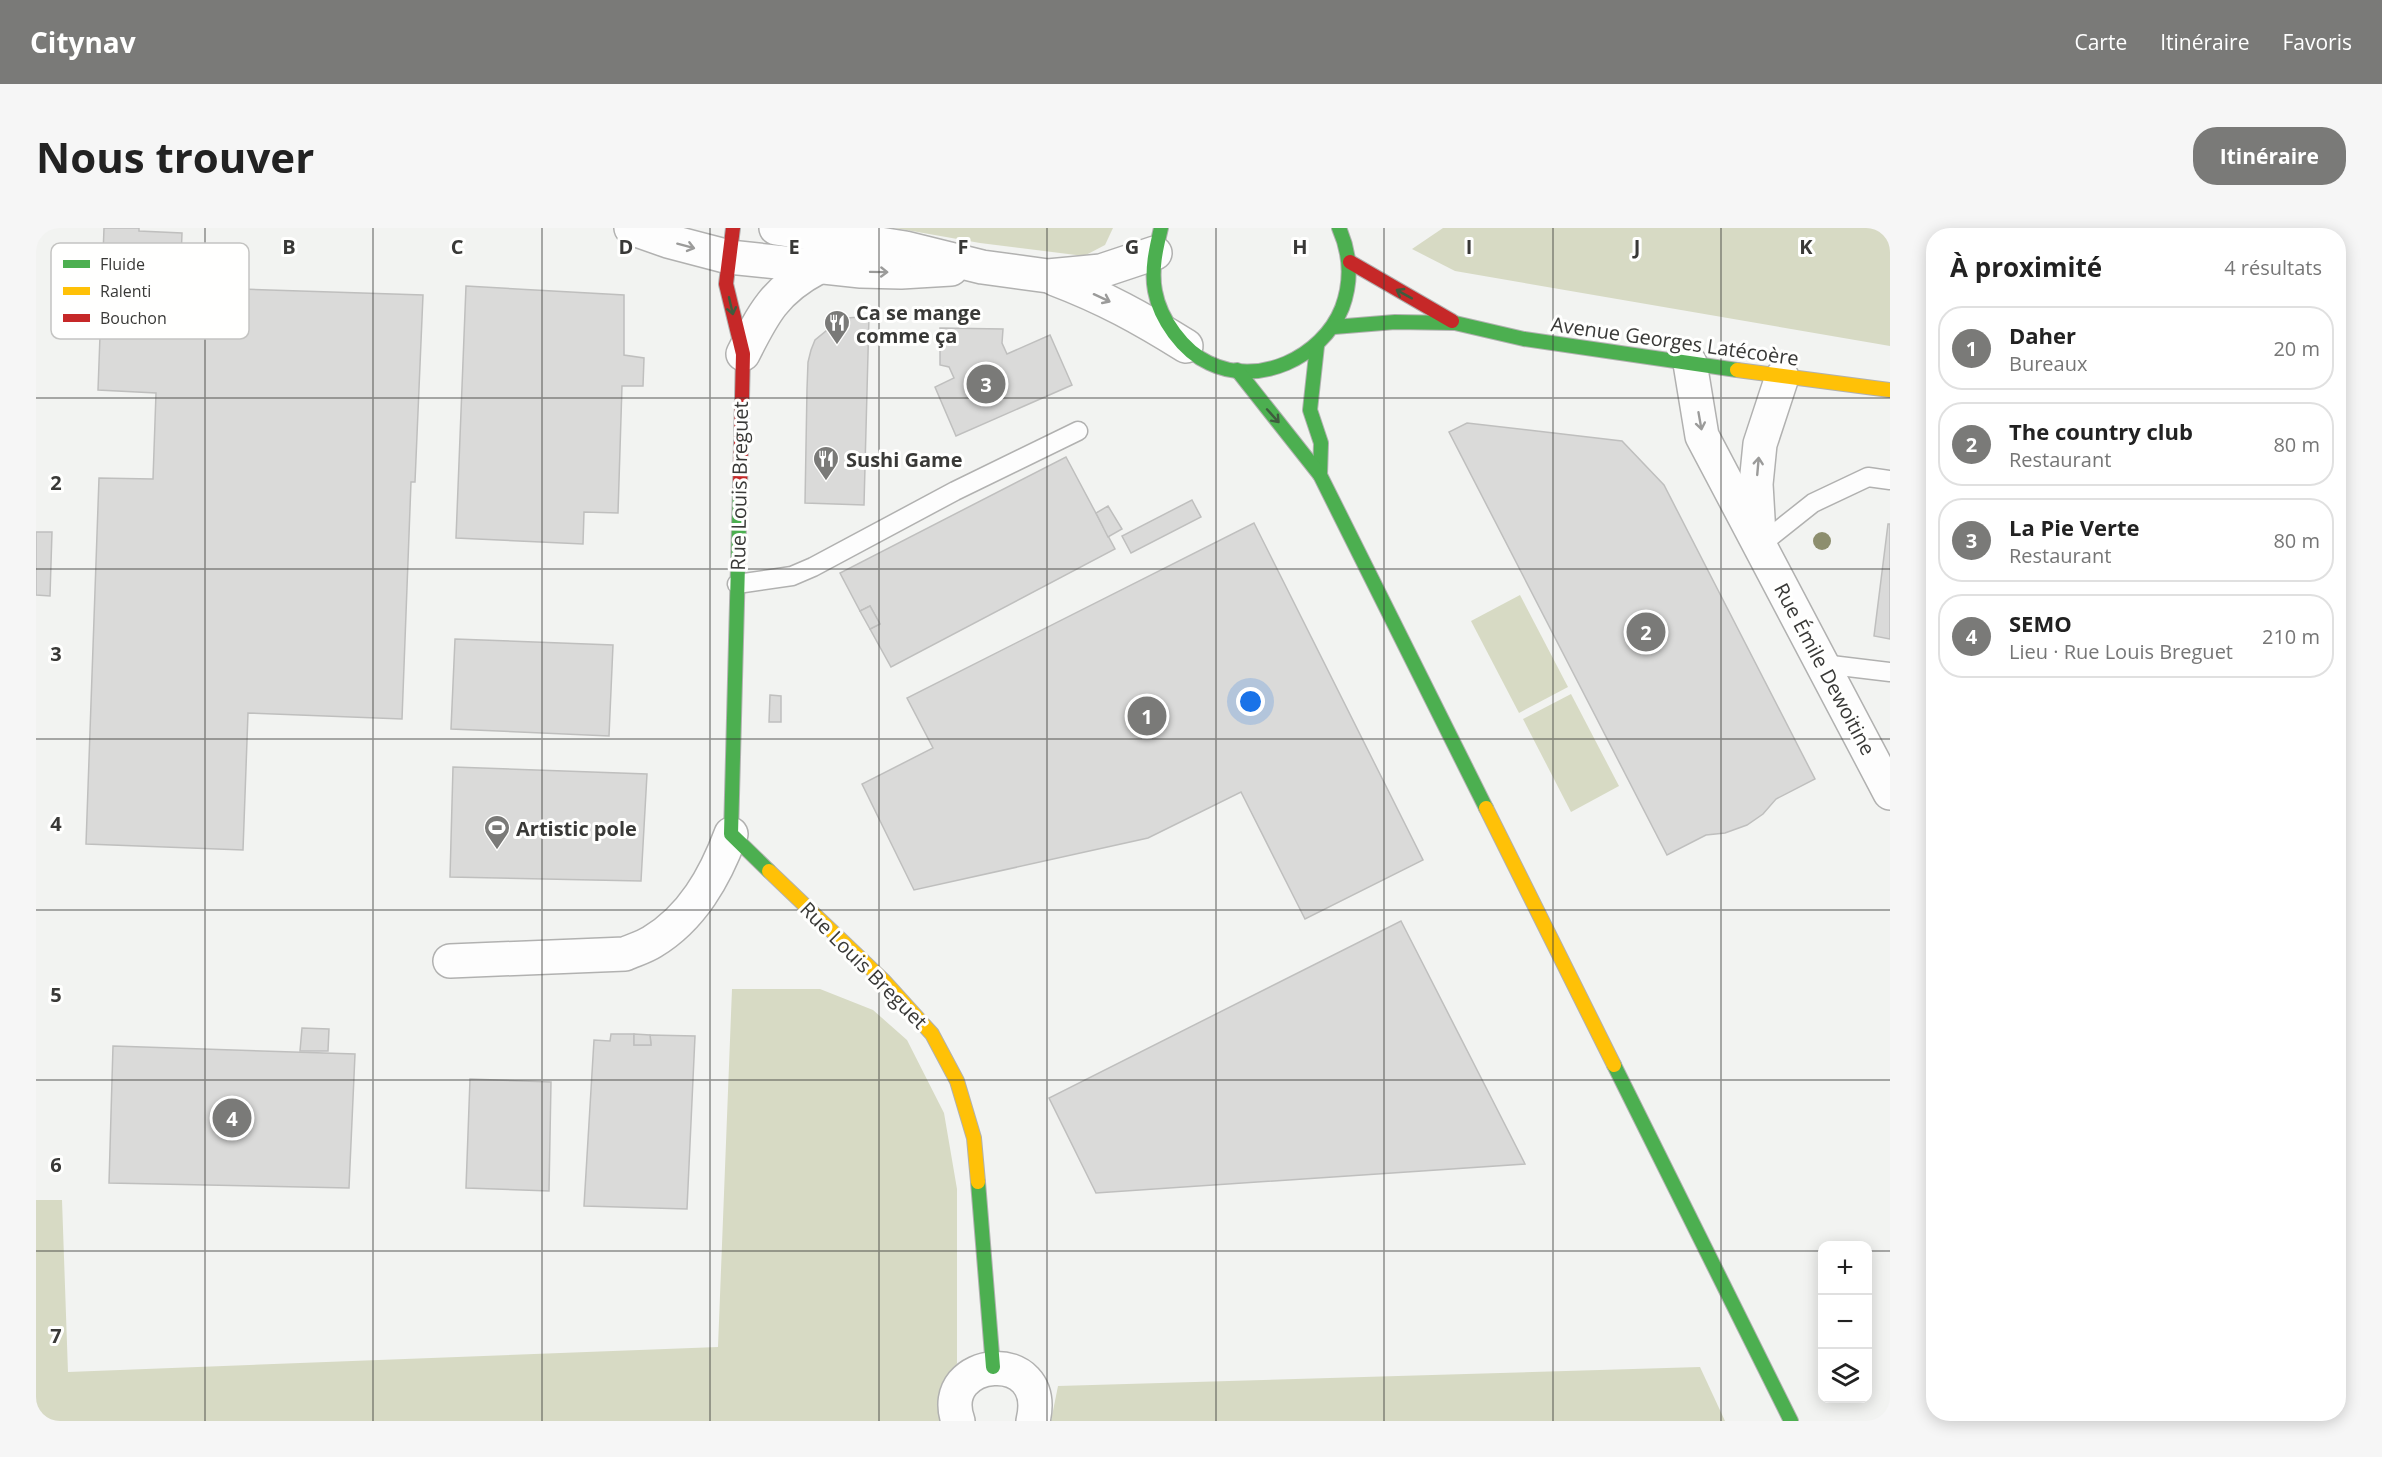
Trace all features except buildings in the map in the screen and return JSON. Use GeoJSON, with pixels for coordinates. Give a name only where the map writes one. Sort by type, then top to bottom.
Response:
{"type":"FeatureCollection","features":[{"type":"Feature","properties":{"kind":"main road"},"geometry":{"type":"LineString","coordinates":[[1158,241],[1154,287],[1165,320],[1186,346],[1213,366],[1237,370],[1266,370],[1293,362],[1317,346],[1334,327],[1347,296],[1350,262],[1344,237],[1339,228]]}},
{"type":"Feature","properties":{"kind":"main road","name":"Rue Louis Breguet"},"geometry":{"type":"LineString","coordinates":[[731,243],[726,284],[743,354],[731,834],[883,980],[932,1034],[957,1081],[974,1138],[993,1367]]}},
{"type":"Feature","properties":{"kind":"main road","name":"Avenue Georges Latécoère"},"geometry":{"type":"LineString","coordinates":[[1350,262],[1455,323]]}},
{"type":"Feature","properties":{"kind":"main road","name":"Avenue Georges Latécoère"},"geometry":{"type":"LineString","coordinates":[[1334,327],[1395,322],[1455,323],[1524,339],[1782,377],[1890,390]]}},
{"type":"Feature","properties":{"kind":"main road"},"geometry":{"type":"LineString","coordinates":[[1317,346],[1310,410],[1321,443],[1320,475]]}},
{"type":"Feature","properties":{"kind":"main road"},"geometry":{"type":"LineString","coordinates":[[1237,370],[1320,475],[1791,1421]]}},
{"type":"Feature","properties":{"kind":"street"},"geometry":{"type":"LineString","coordinates":[[631,228],[668,241],[731,243],[817,268],[901,272],[982,267]]}},
{"type":"Feature","properties":{"kind":"street"},"geometry":{"type":"LineString","coordinates":[[776,228],[904,248],[982,267],[1048,276],[1101,271],[1158,241]]}},
{"type":"Feature","properties":{"kind":"street","name":"Rue Louis Breguet"},"geometry":{"type":"LineString","coordinates":[[743,354],[764,313],[781,292],[817,268]]}},
{"type":"Feature","properties":{"kind":"street"},"geometry":{"type":"LineString","coordinates":[[1048,276],[1126,310],[1186,346]]}},
{"type":"Feature","properties":{"kind":"street","name":"Rue Émile Dewoitine"},"geometry":{"type":"LineString","coordinates":[[1690,363],[1702,436],[1890,793]]}},
{"type":"Feature","properties":{"kind":"street","name":"Rue Émile Dewoitine"},"geometry":{"type":"LineString","coordinates":[[1760,545],[1756,484],[1760,444],[1782,377]]}},
{"type":"Feature","properties":{"kind":"street","name":"Rue Louis Breguet"},"geometry":{"type":"LineString","coordinates":[[450,961],[626,954],[651,942],[691,907],[708,886],[731,834]]}},
{"type":"Feature","properties":{"kind":"street"},"geometry":{"type":"LineString","coordinates":[[958,1421],[955,1409],[957,1395],[964,1382],[974,1373],[993,1367],[1006,1368],[1024,1379],[1034,1394],[1036,1409],[1033,1421]]}},
{"type":"Feature","properties":{"kind":"lane"},"geometry":{"type":"LineString","coordinates":[[737,584],[792,576],[813,567],[955,491],[1078,431]]}},
{"type":"Feature","properties":{"kind":"lane"},"geometry":{"type":"LineString","coordinates":[[1760,545],[1814,503],[1868,477],[1890,480]]}},
{"type":"Feature","properties":{"kind":"lane"},"geometry":{"type":"LineString","coordinates":[[1823,664],[1890,672]]}},
{"type":"Feature","properties":{"kind":"green space"},"geometry":{"type":"Polygon","coordinates":[[[895,228],[1113,228],[1105,245],[1084,256],[980,243],[895,228]]]}},
{"type":"Feature","properties":{"kind":"green space"},"geometry":{"type":"Polygon","coordinates":[[[1443,228],[1890,228],[1890,346],[1455,271],[1412,249],[1443,228]]]}},
{"type":"Feature","properties":{"kind":"green space"},"geometry":{"type":"Polygon","coordinates":[[[1520,595],[1568,687],[1519,713],[1471,621],[1520,595]]]}},
{"type":"Feature","properties":{"kind":"green space"},"geometry":{"type":"Polygon","coordinates":[[[1571,694],[1619,786],[1571,812],[1523,719],[1571,694]]]}},
{"type":"Feature","properties":{"kind":"green space"},"geometry":{"type":"Polygon","coordinates":[[[732,989],[820,989],[873,1010],[907,1040],[944,1113],[957,1189],[957,1363],[940,1421],[36,1421],[36,1200],[62,1200],[68,1372],[718,1347],[732,989]]]}},
{"type":"Feature","properties":{"kind":"green space"},"geometry":{"type":"Polygon","coordinates":[[[1700,1367],[1725,1421],[1051,1421],[1058,1386],[1700,1367]]]}},
{"type":"Feature","properties":{"kind":"traffic: fast"},"geometry":{"type":"LineString","coordinates":[[1161,228],[1155,260],[1154,283],[1158,302],[1167,323],[1190,351],[1199,358],[1228,370],[1248,372],[1286,363],[1304,354],[1333,326],[1342,308],[1349,278],[1348,258],[1339,228]]}},
{"type":"Feature","properties":{"kind":"traffic: fast"},"geometry":{"type":"LineString","coordinates":[[1334,327],[1395,322],[1455,323],[1524,339],[1737,370]]}},
{"type":"Feature","properties":{"kind":"traffic: fast"},"geometry":{"type":"LineString","coordinates":[[1317,346],[1310,410],[1321,443],[1320,475]]}},
{"type":"Feature","properties":{"kind":"traffic: fast"},"geometry":{"type":"LineString","coordinates":[[1237,370],[1320,475],[1486,808]]}},
{"type":"Feature","properties":{"kind":"traffic: fast"},"geometry":{"type":"LineString","coordinates":[[740,487],[731,834],[769,871]]}},
{"type":"Feature","properties":{"kind":"traffic: fast"},"geometry":{"type":"LineString","coordinates":[[1614,1065],[1791,1421]]}},
{"type":"Feature","properties":{"kind":"traffic: fast"},"geometry":{"type":"LineString","coordinates":[[978,1182],[993,1367]]}},
{"type":"Feature","properties":{"kind":"traffic: slow"},"geometry":{"type":"LineString","coordinates":[[1737,370],[1890,390]]}},
{"type":"Feature","properties":{"kind":"traffic: slow"},"geometry":{"type":"LineString","coordinates":[[1486,808],[1614,1065]]}},
{"type":"Feature","properties":{"kind":"traffic: slow"},"geometry":{"type":"LineString","coordinates":[[769,871],[883,980],[932,1034],[957,1081],[974,1138],[978,1182]]}},
{"type":"Feature","properties":{"kind":"traffic: jam"},"geometry":{"type":"LineString","coordinates":[[733,228],[726,284],[743,354],[740,487]]}},
{"type":"Feature","properties":{"kind":"traffic: jam"},"geometry":{"type":"LineString","coordinates":[[1350,262],[1452,321]]}},
{"type":"Feature","properties":{"kind":"place","name":"Ca se mange comme ça"},"geometry":{"type":"Point","coordinates":[837,346]}},
{"type":"Feature","properties":{"kind":"place","name":"La Pie Verte"},"geometry":{"type":"Point","coordinates":[986,384]}},
{"type":"Feature","properties":{"kind":"place","name":"Sushi Game"},"geometry":{"type":"Point","coordinates":[826,482]}},
{"type":"Feature","properties":{"kind":"place","name":"The country club"},"geometry":{"type":"Point","coordinates":[1646,632]}},
{"type":"Feature","properties":{"kind":"place","name":"Daher"},"geometry":{"type":"Point","coordinates":[1147,716]}},
{"type":"Feature","properties":{"kind":"place","name":"Artistic pole"},"geometry":{"type":"Point","coordinates":[497,851]}},
{"type":"Feature","properties":{"kind":"place","name":"SEMO"},"geometry":{"type":"Point","coordinates":[232,1118]}}]}
